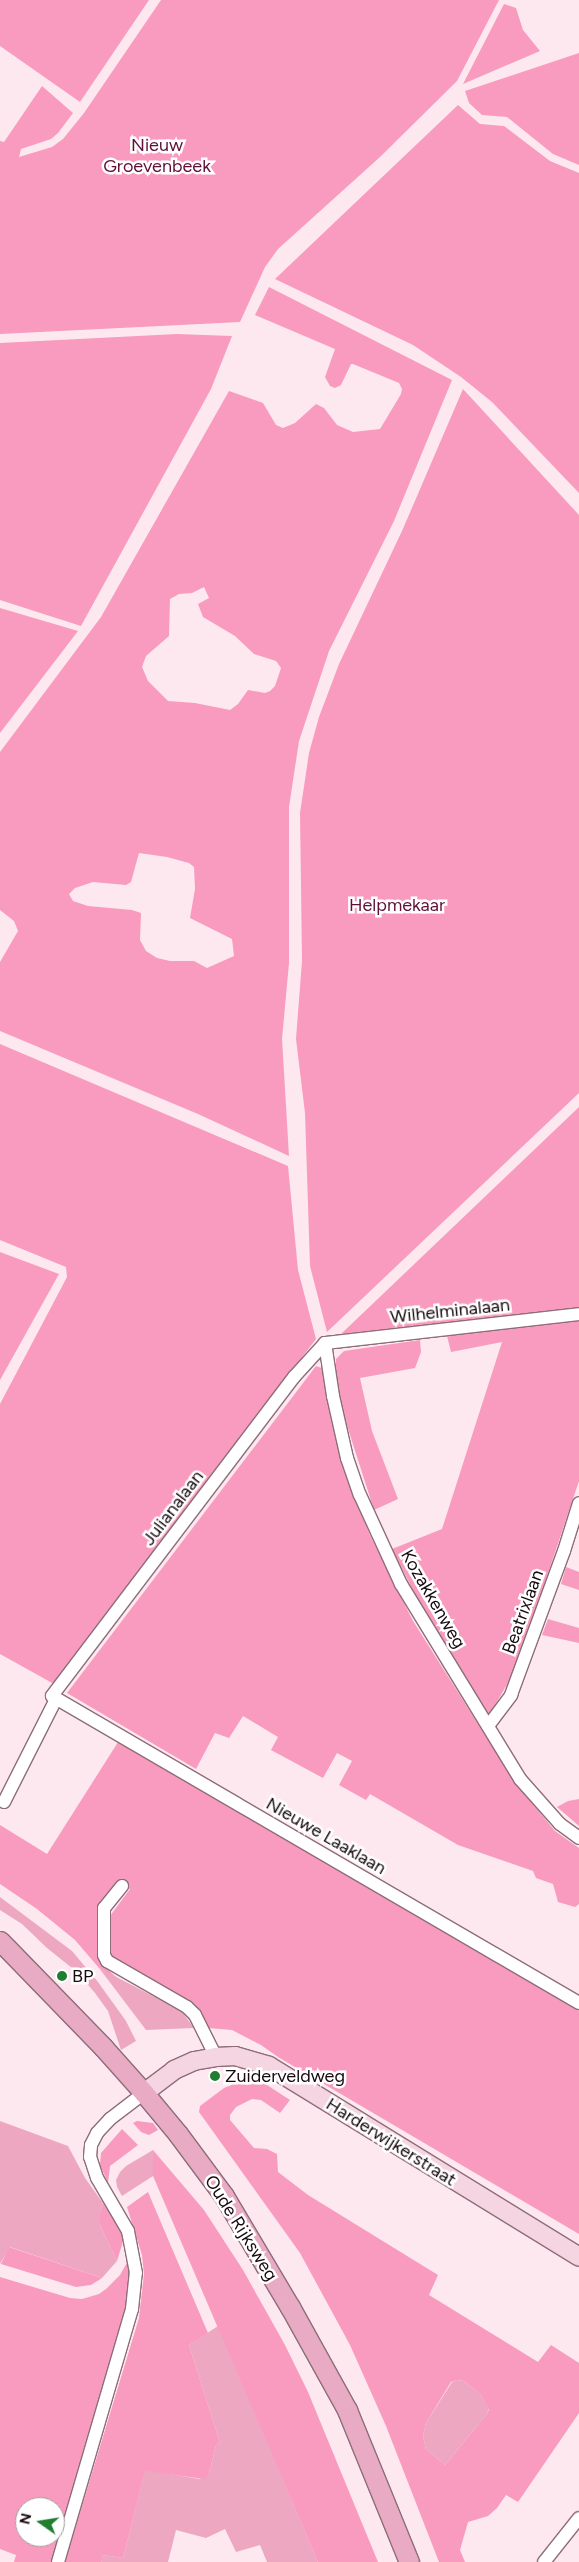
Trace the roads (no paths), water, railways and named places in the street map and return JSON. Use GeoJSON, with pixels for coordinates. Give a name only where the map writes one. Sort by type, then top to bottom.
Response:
{"type":"FeatureCollection","features":[{"type":"Feature","properties":{"kind":"main road","name":"Oude Rijksweg"},"geometry":{"type":"LineString","coordinates":[[0,1941],[103,2047],[144,2093],[224,2196],[290,2307],[347,2410],[409,2562]]}},
{"type":"Feature","properties":{"kind":"main road","name":"Harderwijkerstraat"},"geometry":{"type":"LineString","coordinates":[[144,2093],[174,2070],[194,2061],[216,2056],[235,2056],[269,2066],[579,2257]]}},
{"type":"Feature","properties":{"kind":"street","name":"Wilhelminalaan"},"geometry":{"type":"LineString","coordinates":[[325,1343],[579,1314]]}},
{"type":"Feature","properties":{"kind":"street","name":"Julianalaan"},"geometry":{"type":"LineString","coordinates":[[54,1698],[294,1377],[325,1343]]}},
{"type":"Feature","properties":{"kind":"street","name":"Kozakkenweg"},"geometry":{"type":"LineString","coordinates":[[325,1343],[333,1396],[347,1458],[360,1494],[401,1584],[520,1779],[560,1824],[579,1838]]}},
{"type":"Feature","properties":{"kind":"street","name":"Beatrixlaan"},"geometry":{"type":"LineString","coordinates":[[488,1726],[511,1695],[564,1551],[579,1503]]}},
{"type":"Feature","properties":{"kind":"street"},"geometry":{"type":"LineString","coordinates":[[4,1802],[54,1698]]}},
{"type":"Feature","properties":{"kind":"street","name":"Nieuwe Laaklaan"},"geometry":{"type":"LineString","coordinates":[[54,1698],[579,2003]]}},
{"type":"Feature","properties":{"kind":"street"},"geometry":{"type":"LineString","coordinates":[[122,1886],[104,1908],[104,1955],[107,1961],[187,2007],[195,2015],[216,2056]]}},
{"type":"Feature","properties":{"kind":"street"},"geometry":{"type":"LineString","coordinates":[[58,2562],[132,2309],[136,2273],[128,2231],[97,2178],[90,2157],[91,2145],[97,2133],[110,2120],[144,2093]]}},
{"type":"Feature","properties":{"kind":"street"},"geometry":{"type":"LineString","coordinates":[[544,2562],[579,2518]]}},
{"type":"Feature","properties":{"kind":"place","name":"BP"},"geometry":{"type":"Point","coordinates":[62,1976]}},
{"type":"Feature","properties":{"kind":"place","name":"Zuiderveldweg"},"geometry":{"type":"Point","coordinates":[215,2076]}},
{"type":"Feature","properties":{"kind":"park label","name":"Nieuw Groevenbeek"},"geometry":{"type":"Point","coordinates":[157,156]}},
{"type":"Feature","properties":{"kind":"park label","name":"Helpmekaar"},"geometry":{"type":"Point","coordinates":[397,905]}}]}
